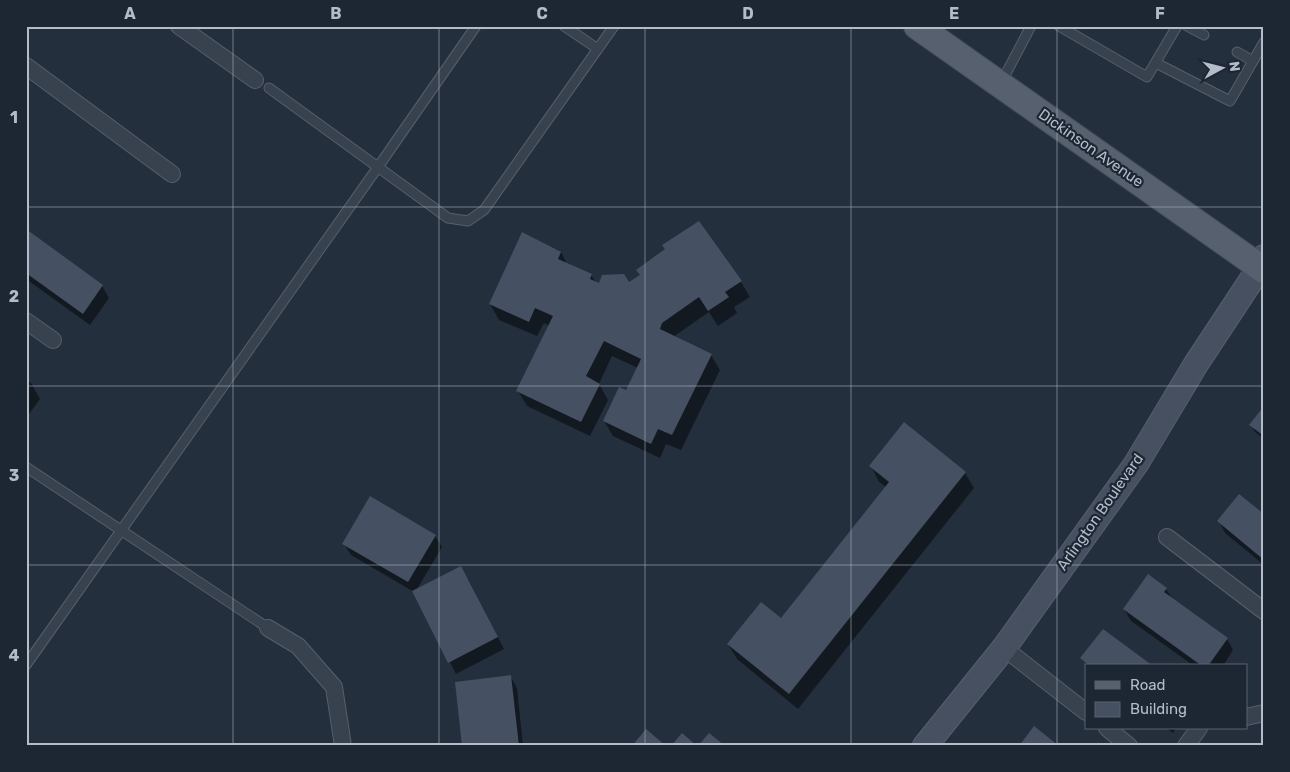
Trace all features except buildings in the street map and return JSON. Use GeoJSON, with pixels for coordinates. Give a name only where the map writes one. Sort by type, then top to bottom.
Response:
{"type":"FeatureCollection","features":[{"type":"Feature","properties":{"kind":"main road","name":"Dickinson Avenue"},"geometry":{"type":"LineString","coordinates":[[917,26],[1262,265]]}},
{"type":"Feature","properties":{"kind":"main road","name":"Arlington Boulevard"},"geometry":{"type":"LineString","coordinates":[[924,746],[1004,648],[1136,464],[1196,364],[1262,265]]}},
{"type":"Feature","properties":{"kind":"street"},"geometry":{"type":"LineString","coordinates":[[179,26],[255,80]]}},
{"type":"Feature","properties":{"kind":"street"},"geometry":{"type":"LineString","coordinates":[[26,66],[172,174]]}},
{"type":"Feature","properties":{"kind":"street"},"geometry":{"type":"LineString","coordinates":[[26,321],[53,340]]}},
{"type":"Feature","properties":{"kind":"street"},"geometry":{"type":"LineString","coordinates":[[1166,537],[1264,611]]}},
{"type":"Feature","properties":{"kind":"street"},"geometry":{"type":"LineString","coordinates":[[268,628],[298,646],[334,687],[343,746]]}},
{"type":"Feature","properties":{"kind":"street"},"geometry":{"type":"LineString","coordinates":[[1004,648],[1085,711]]}},
{"type":"Feature","properties":{"kind":"street"},"geometry":{"type":"LineString","coordinates":[[1248,717],[1264,713]]}},
{"type":"Feature","properties":{"kind":"street"},"geometry":{"type":"LineString","coordinates":[[1109,730],[1129,746]]}},
{"type":"Feature","properties":{"kind":"street"},"geometry":{"type":"LineString","coordinates":[[1186,746],[1198,730]]}},
{"type":"Feature","properties":{"kind":"lane"},"geometry":{"type":"LineString","coordinates":[[26,665],[476,26]]}},
{"type":"Feature","properties":{"kind":"lane"},"geometry":{"type":"LineString","coordinates":[[564,26],[598,49]]}},
{"type":"Feature","properties":{"kind":"lane"},"geometry":{"type":"LineString","coordinates":[[269,88],[448,218],[468,221],[484,210],[614,26]]}},
{"type":"Feature","properties":{"kind":"lane"},"geometry":{"type":"LineString","coordinates":[[1001,84],[1031,26]]}},
{"type":"Feature","properties":{"kind":"lane"},"geometry":{"type":"LineString","coordinates":[[1059,26],[1147,77],[1177,26]]}},
{"type":"Feature","properties":{"kind":"lane"},"geometry":{"type":"LineString","coordinates":[[1187,26],[1204,35]]}},
{"type":"Feature","properties":{"kind":"lane"},"geometry":{"type":"LineString","coordinates":[[1156,63],[1230,101],[1264,42]]}},
{"type":"Feature","properties":{"kind":"lane"},"geometry":{"type":"LineString","coordinates":[[1237,52],[1253,61]]}},
{"type":"Feature","properties":{"kind":"lane"},"geometry":{"type":"LineString","coordinates":[[26,467],[268,628]]}}]}
